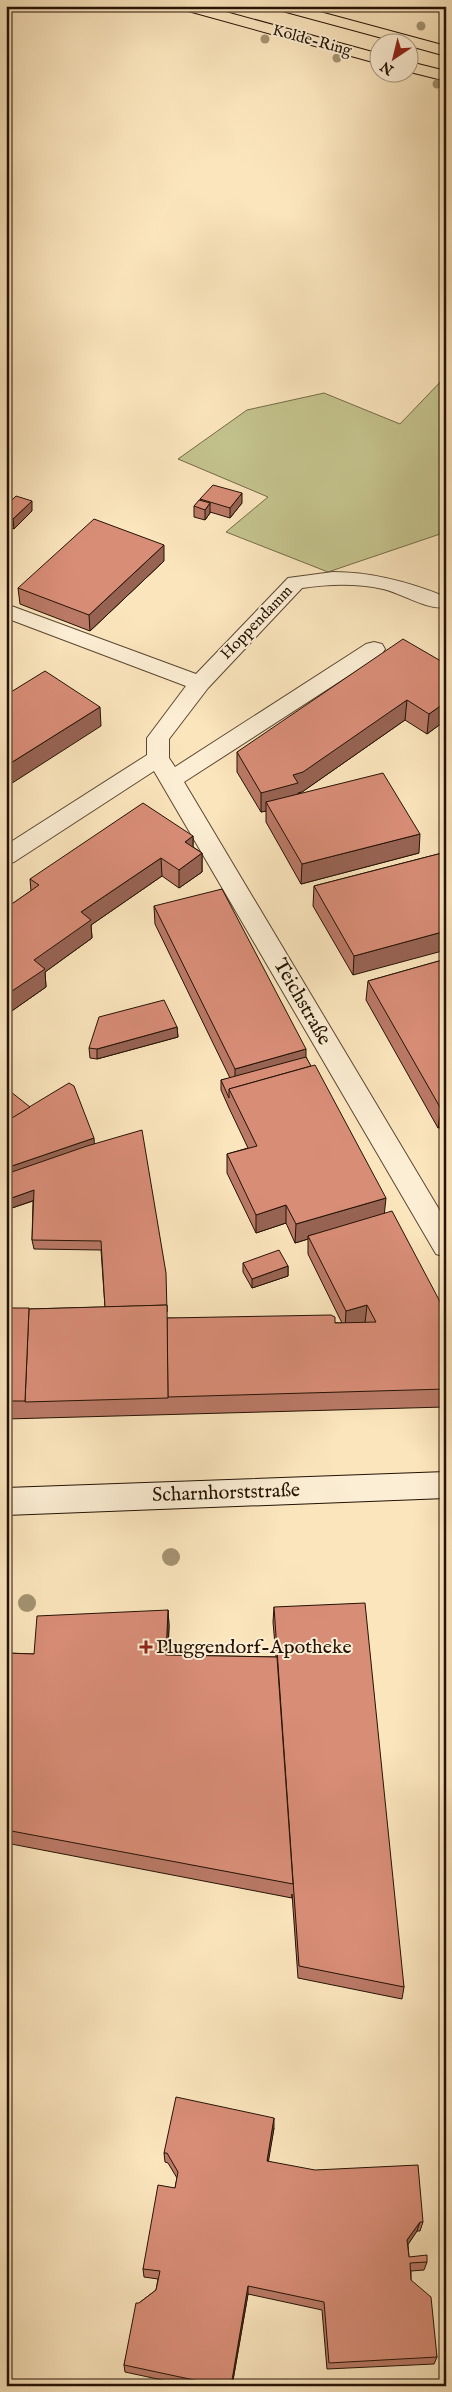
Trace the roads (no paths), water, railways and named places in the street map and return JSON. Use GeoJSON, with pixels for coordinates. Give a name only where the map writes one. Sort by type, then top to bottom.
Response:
{"type":"FeatureCollection","features":[{"type":"Feature","properties":{"kind":"main road","name":"Kolde-Ring"},"geometry":{"type":"LineString","coordinates":[[186,6],[370,56]]}},
{"type":"Feature","properties":{"kind":"main road","name":"Kolde-Ring"},"geometry":{"type":"LineString","coordinates":[[280,6],[446,51]]}},
{"type":"Feature","properties":{"kind":"main road"},"geometry":{"type":"LineString","coordinates":[[420,70],[446,76]]}},
{"type":"Feature","properties":{"kind":"street","name":"Hoppendamm"},"geometry":{"type":"LineString","coordinates":[[158,758],[158,738],[200,683],[295,583],[351,577],[400,586],[439,602]]}},
{"type":"Feature","properties":{"kind":"street"},"geometry":{"type":"LineString","coordinates":[[6,610],[200,683]]}},
{"type":"Feature","properties":{"kind":"street"},"geometry":{"type":"LineString","coordinates":[[172,779],[374,649]]}},
{"type":"Feature","properties":{"kind":"street"},"geometry":{"type":"LineString","coordinates":[[6,856],[158,758]]}},
{"type":"Feature","properties":{"kind":"street","name":"Teichstraße"},"geometry":{"type":"LineString","coordinates":[[158,758],[446,1246]]}},
{"type":"Feature","properties":{"kind":"street","name":"Scharnhorststraße"},"geometry":{"type":"LineString","coordinates":[[6,1502],[446,1485]]}},
{"type":"Feature","properties":{"kind":"place","name":"Pluggendorf-Apotheke"},"geometry":{"type":"Point","coordinates":[146,1647]}}]}
